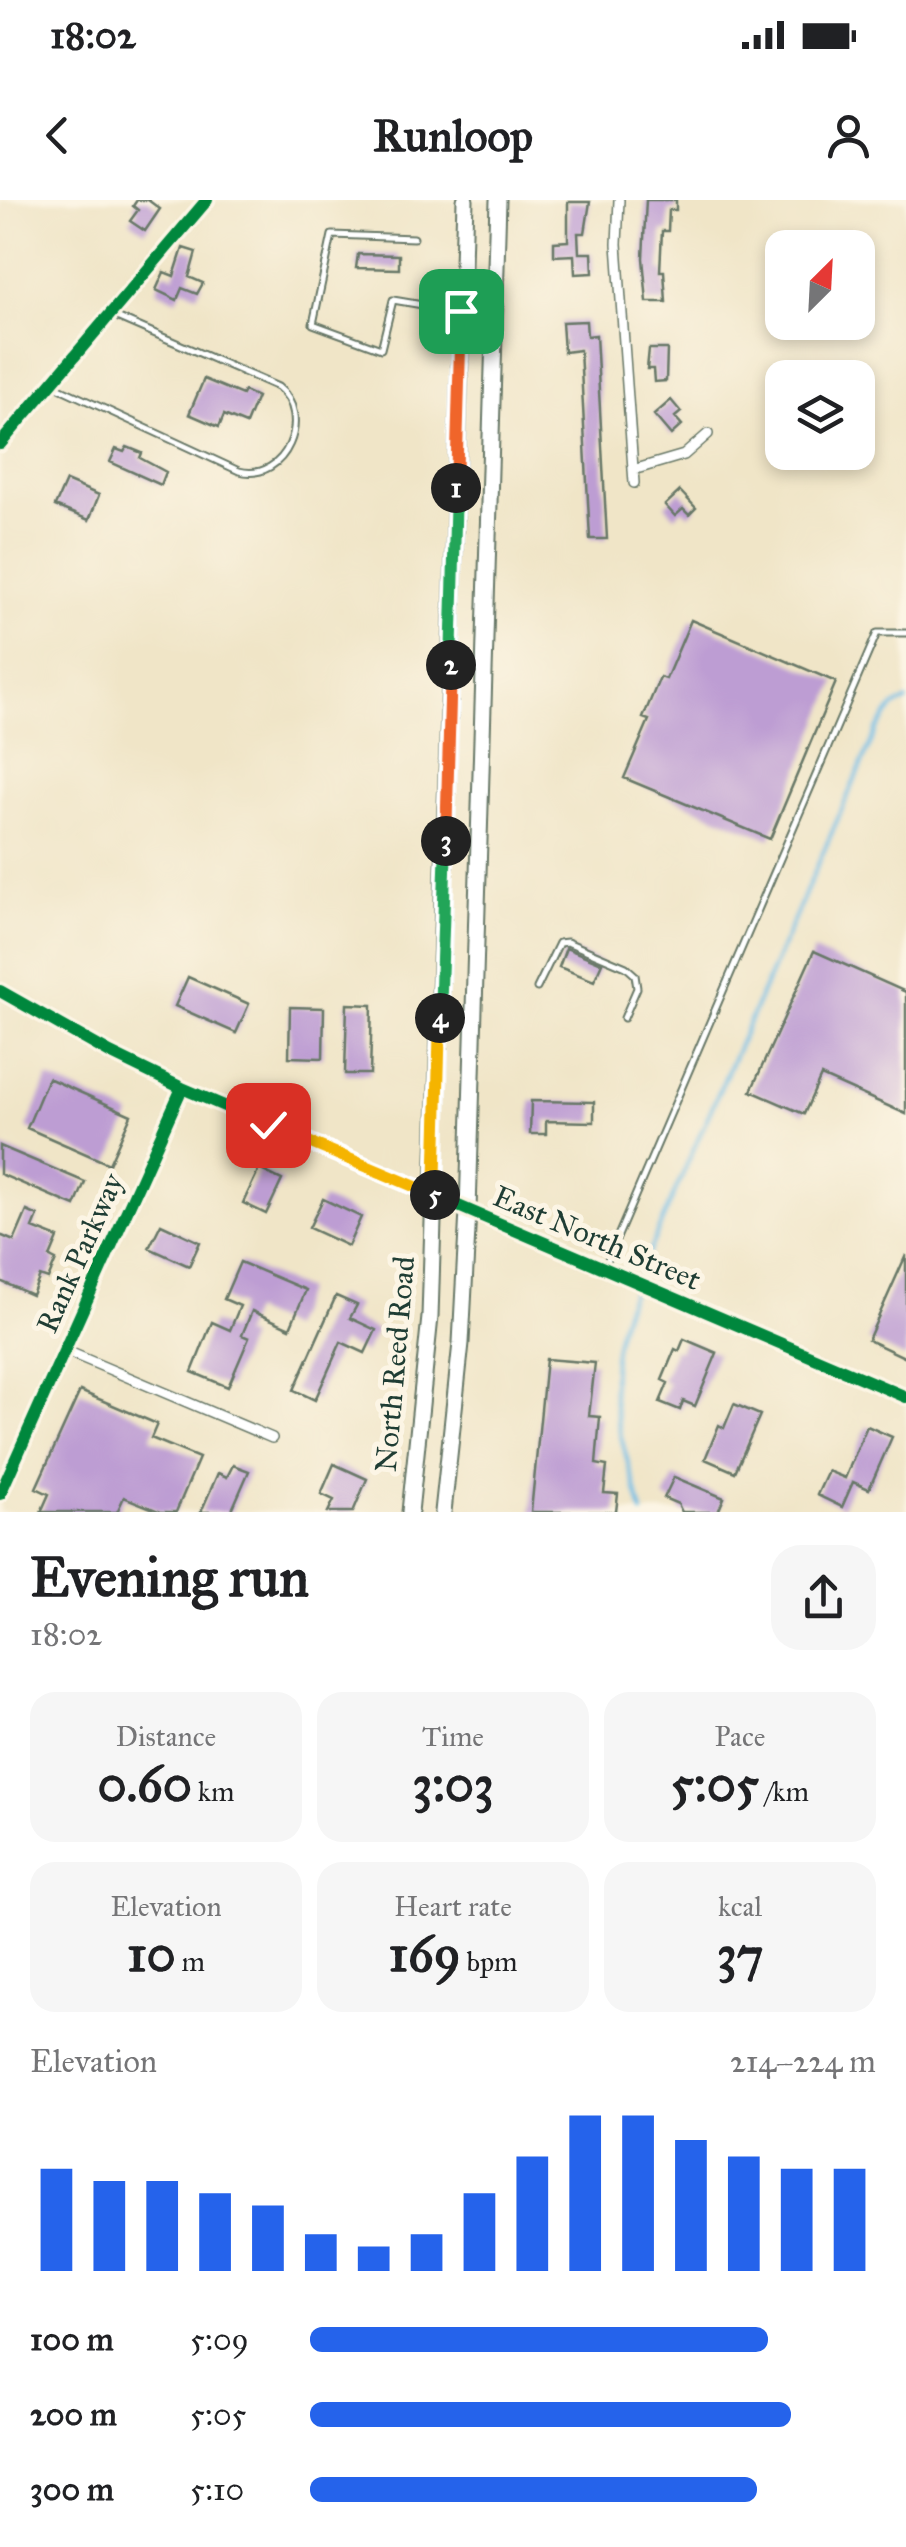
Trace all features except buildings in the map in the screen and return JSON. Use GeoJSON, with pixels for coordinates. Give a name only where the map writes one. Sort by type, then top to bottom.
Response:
{"type":"FeatureCollection","features":[{"type":"Feature","properties":{"kind":"main road","name":"North Reed Road"},"geometry":{"type":"LineString","coordinates":[[410,1512],[430,1317],[465,200]]}},
{"type":"Feature","properties":{"kind":"main road","name":"North Reed Road"},"geometry":{"type":"LineString","coordinates":[[444,1512],[461,1343],[468,1211],[498,200]]}},
{"type":"Feature","properties":{"kind":"street"},"geometry":{"type":"LineString","coordinates":[[0,444],[207,200]]}},
{"type":"Feature","properties":{"kind":"street"},"geometry":{"type":"LineString","coordinates":[[619,200],[617,244],[634,483]]}},
{"type":"Feature","properties":{"kind":"street"},"geometry":{"type":"LineString","coordinates":[[633,470],[684,455],[708,434]]}},
{"type":"Feature","properties":{"kind":"street","name":"East North Street"},"geometry":{"type":"LineString","coordinates":[[0,991],[182,1088],[906,1397]]}},
{"type":"Feature","properties":{"kind":"street","name":"Rank Parkway"},"geometry":{"type":"LineString","coordinates":[[0,1494],[182,1088]]}},
{"type":"Feature","properties":{"kind":"street"},"geometry":{"type":"LineString","coordinates":[[64,1350],[272,1438]]}},
{"type":"Feature","properties":{"kind":"lane"},"geometry":{"type":"LineString","coordinates":[[414,238],[332,235],[313,324],[381,349],[393,300],[461,311]]}},
{"type":"Feature","properties":{"kind":"lane"},"geometry":{"type":"LineString","coordinates":[[53,385],[239,471],[257,472],[276,463],[295,430],[295,409],[290,396],[278,387],[112,315]]}},
{"type":"Feature","properties":{"kind":"lane"},"geometry":{"type":"LineString","coordinates":[[604,1269],[871,645],[877,633],[906,633]]}},
{"type":"Feature","properties":{"kind":"lane"},"geometry":{"type":"LineString","coordinates":[[537,988],[559,942],[567,942],[636,975],[637,988],[624,1018]]}},
{"type":"Feature","properties":{"kind":"waterway"},"geometry":{"type":"LineString","coordinates":[[640,1272],[877,729],[894,706],[906,701]]}},
{"type":"Feature","properties":{"kind":"waterway"},"geometry":{"type":"LineString","coordinates":[[632,1292],[615,1351],[614,1402],[642,1512]]}},
{"type":"Feature","properties":{"kind":"cycle path"},"geometry":{"type":"LineString","coordinates":[[0,444],[207,200]]}},
{"type":"Feature","properties":{"kind":"cycle path"},"geometry":{"type":"LineString","coordinates":[[0,991],[182,1088],[906,1397]]}},
{"type":"Feature","properties":{"kind":"cycle path"},"geometry":{"type":"LineString","coordinates":[[0,1494],[182,1088]]}},
{"type":"Feature","properties":{"kind":"route"},"geometry":{"type":"LineString","coordinates":[[268,1125],[435,1197],[461,311]]}}]}
